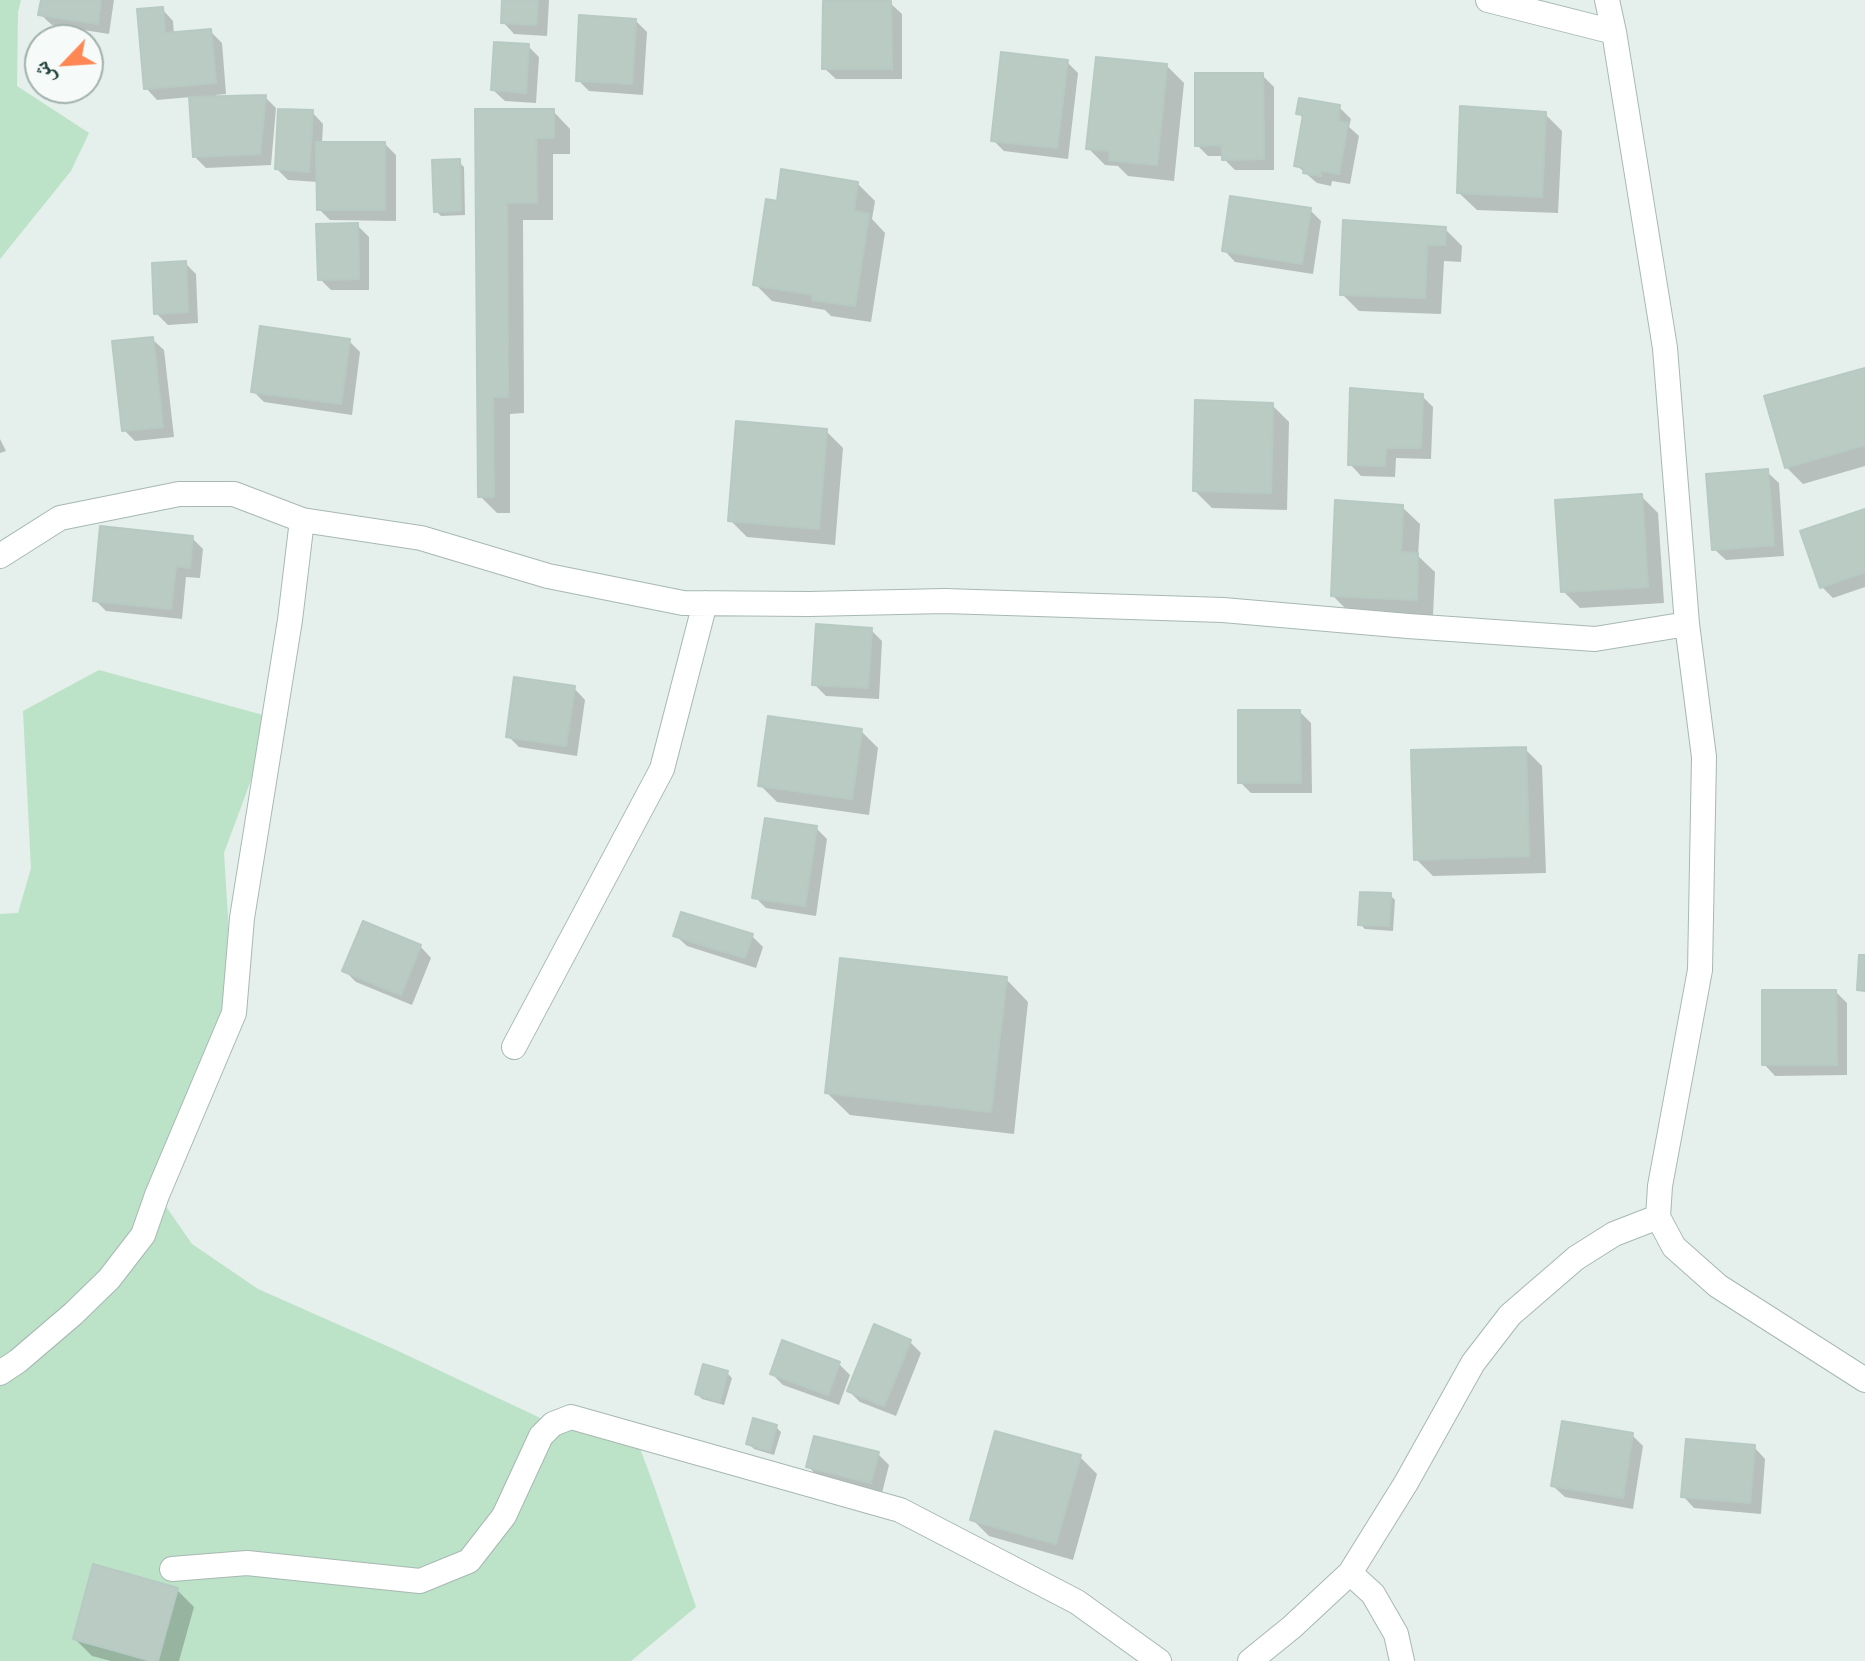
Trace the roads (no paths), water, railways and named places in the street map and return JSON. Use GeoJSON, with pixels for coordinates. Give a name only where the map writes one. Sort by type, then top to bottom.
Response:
{"type":"FeatureCollection","features":[{"type":"Feature","properties":{"kind":"street"},"geometry":{"type":"LineString","coordinates":[[1488,0],[1614,32]]}},
{"type":"Feature","properties":{"kind":"street"},"geometry":{"type":"LineString","coordinates":[[1607,0],[1665,348],[1687,624],[1704,757],[1700,970],[1660,1186],[1658,1217],[1674,1247],[1718,1286],[1865,1380]]}},
{"type":"Feature","properties":{"kind":"street"},"geometry":{"type":"LineString","coordinates":[[0,556],[60,518],[179,494],[234,494],[302,520],[421,538],[548,576],[683,603],[945,601],[1223,610],[1595,639],[1687,624]]}},
{"type":"Feature","properties":{"kind":"street"},"geometry":{"type":"LineString","coordinates":[[0,1373],[73,1314],[109,1279],[143,1235],[234,1013],[242,918],[290,620],[302,520]]}},
{"type":"Feature","properties":{"kind":"street"},"geometry":{"type":"LineString","coordinates":[[514,1047],[662,769],[705,603]]}},
{"type":"Feature","properties":{"kind":"street"},"geometry":{"type":"LineString","coordinates":[[1250,1661],[1350,1573],[1406,1483],[1473,1363],[1510,1315],[1576,1258],[1614,1234],[1658,1217]]}},
{"type":"Feature","properties":{"kind":"street"},"geometry":{"type":"LineString","coordinates":[[172,1569],[247,1563],[420,1581],[469,1561],[504,1516],[541,1436],[553,1424],[571,1417],[900,1510],[1077,1602],[1159,1661]]}},
{"type":"Feature","properties":{"kind":"street"},"geometry":{"type":"LineString","coordinates":[[1350,1573],[1373,1594],[1396,1634],[1402,1661]]}}]}
